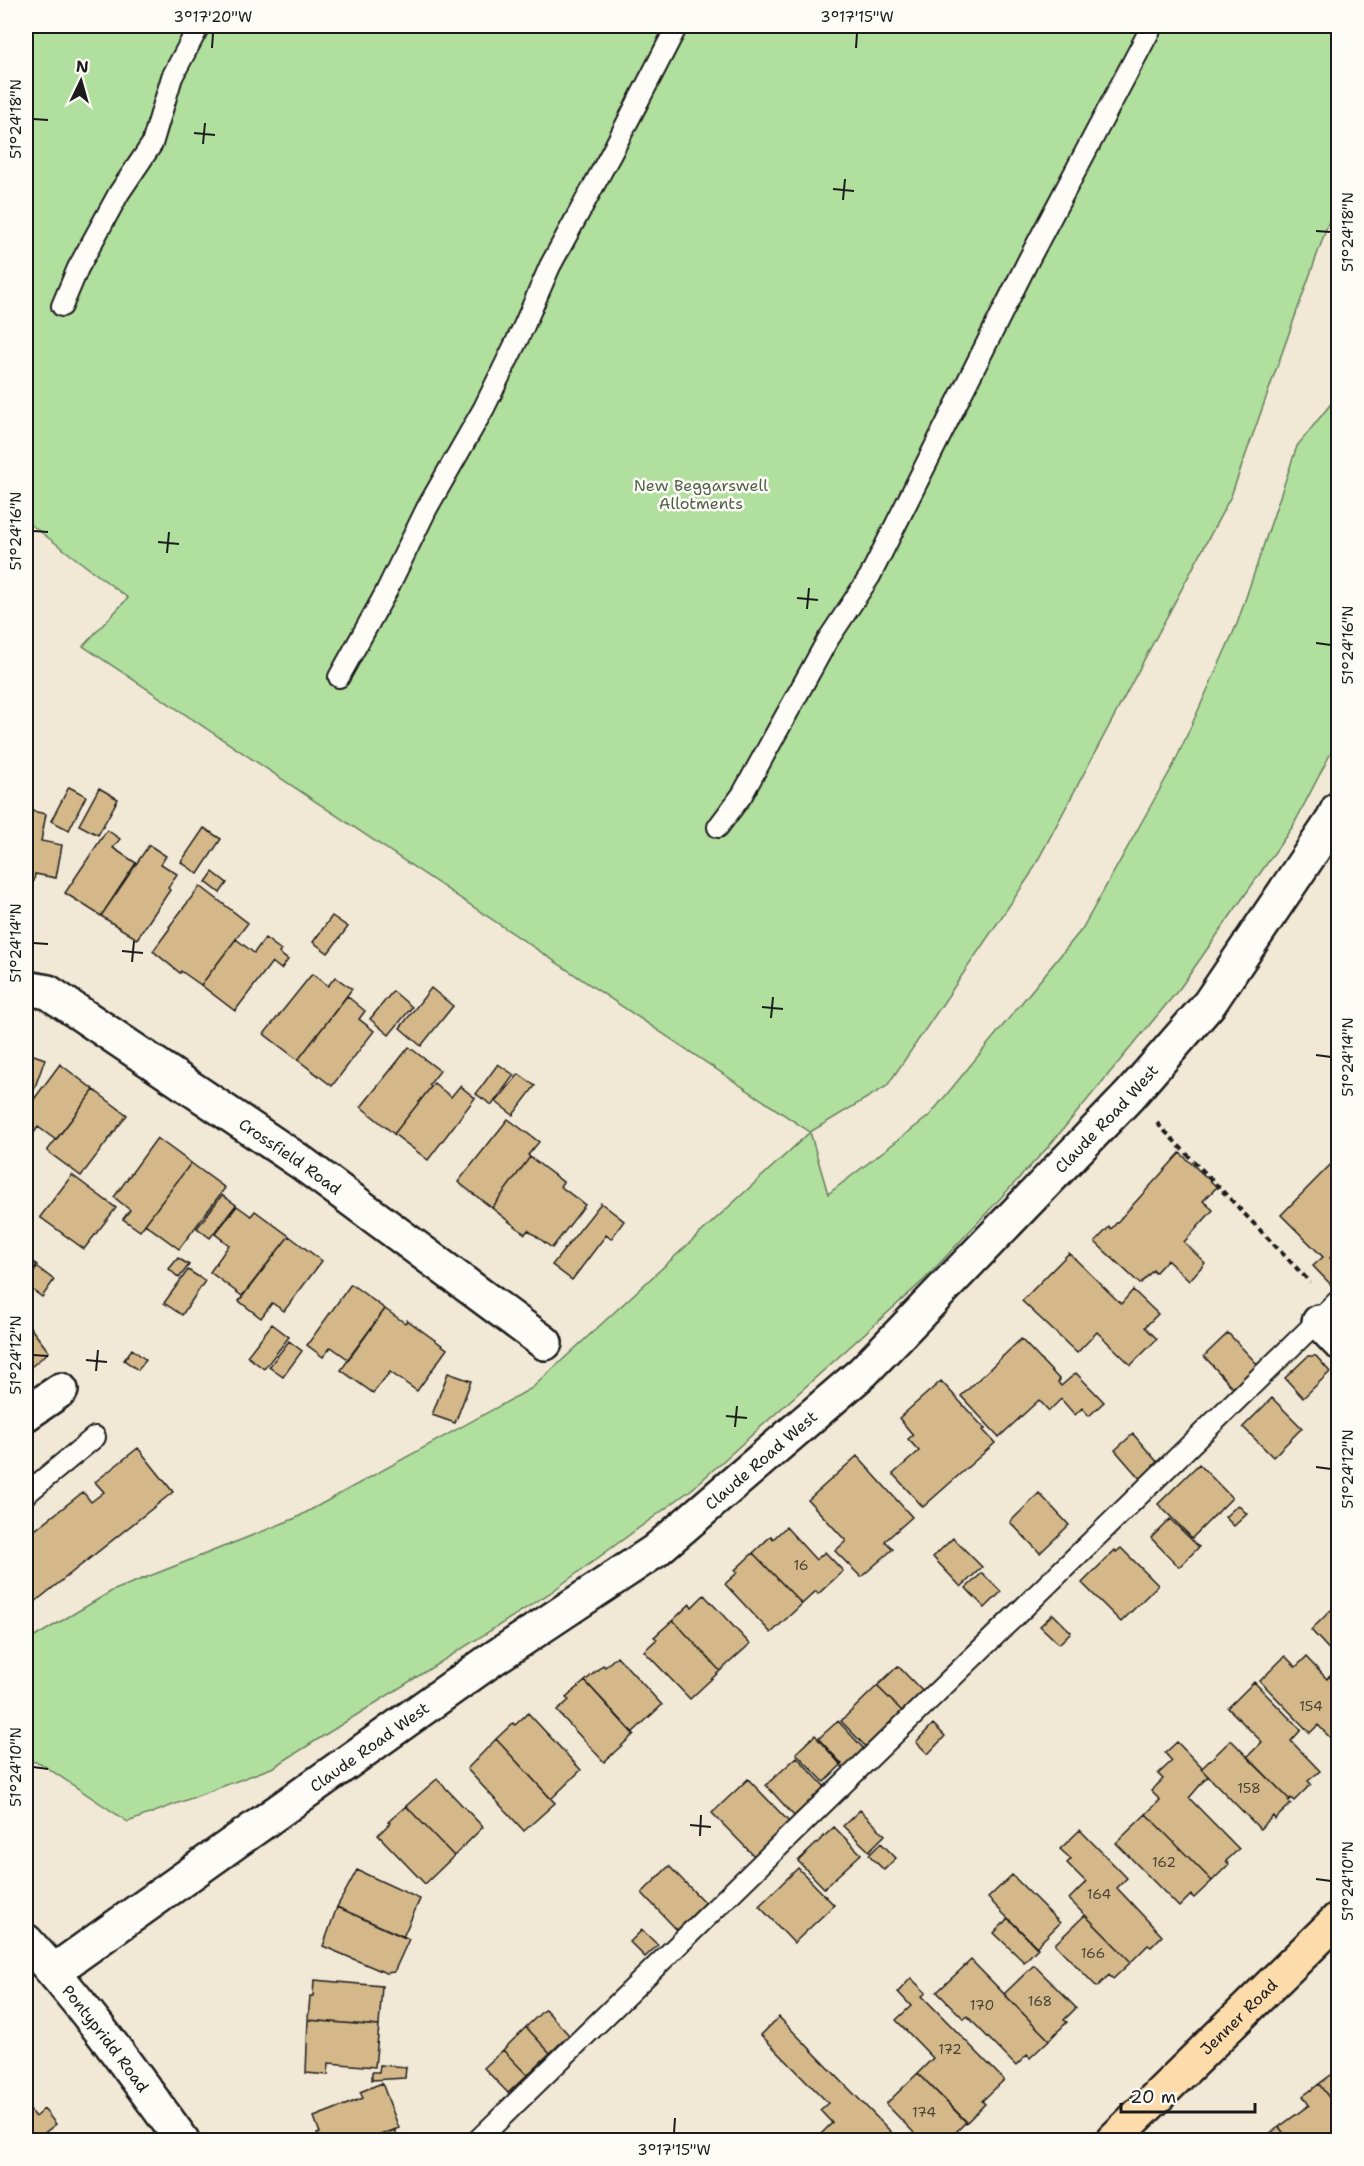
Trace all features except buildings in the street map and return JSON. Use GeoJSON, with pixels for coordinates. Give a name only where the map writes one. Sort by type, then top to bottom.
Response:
{"type":"FeatureCollection","features":[{"type":"Feature","properties":{"kind":"main road","name":"Jenner Road"},"geometry":{"type":"LineString","coordinates":[[1113,2140],[1338,1919]]}},
{"type":"Feature","properties":{"kind":"street","name":"Claude Road West"},"geometry":{"type":"LineString","coordinates":[[54,1971],[491,1660],[655,1551],[863,1372],[1130,1095],[1209,1004],[1331,823],[1338,809]]}},
{"type":"Feature","properties":{"kind":"street","name":"Crossfield Road"},"geometry":{"type":"LineString","coordinates":[[26,987],[48,992],[302,1163],[545,1343]]}},
{"type":"Feature","properties":{"kind":"street"},"geometry":{"type":"LineString","coordinates":[[26,1414],[61,1390]]}},
{"type":"Feature","properties":{"kind":"street","name":"Pontypridd Road"},"geometry":{"type":"LineString","coordinates":[[26,1941],[54,1971],[182,2140]]}},
{"type":"Feature","properties":{"kind":"lane"},"geometry":{"type":"LineString","coordinates":[[62,306],[78,267],[119,193],[152,144],[172,77],[199,26]]}},
{"type":"Feature","properties":{"kind":"lane"},"geometry":{"type":"LineString","coordinates":[[339,678],[428,508],[484,408],[550,266],[677,26]]}},
{"type":"Feature","properties":{"kind":"lane"},"geometry":{"type":"LineString","coordinates":[[718,827],[741,795],[827,641],[870,576],[1024,269],[1152,26]]}},
{"type":"Feature","properties":{"kind":"lane"},"geometry":{"type":"LineString","coordinates":[[478,2140],[1332,1318]]}},
{"type":"Feature","properties":{"kind":"lane"},"geometry":{"type":"LineString","coordinates":[[26,1494],[95,1437]]}},
{"type":"Feature","properties":{"kind":"path"},"geometry":{"type":"LineString","coordinates":[[1130,1095],[1332,1318]]}},
{"type":"Feature","properties":{"kind":"green space","name":"New Beggarswell Allotments"},"geometry":{"type":"Polygon","coordinates":[[[26,26],[1338,26],[1338,196],[1231,496],[1030,875],[887,1086],[810,1132],[83,646],[128,598],[26,521],[26,26]]]}},
{"type":"Feature","properties":{"kind":"green space"},"geometry":{"type":"Polygon","coordinates":[[[1338,395],[1338,739],[1293,826],[1180,988],[1049,1146],[925,1279],[692,1489],[550,1593],[274,1767],[128,1822],[40,1763],[26,1760],[26,1642],[112,1591],[296,1518],[532,1388],[810,1132],[828,1194],[929,1116],[1082,929],[1174,764],[1237,624],[1297,446],[1338,395]]]}}]}
